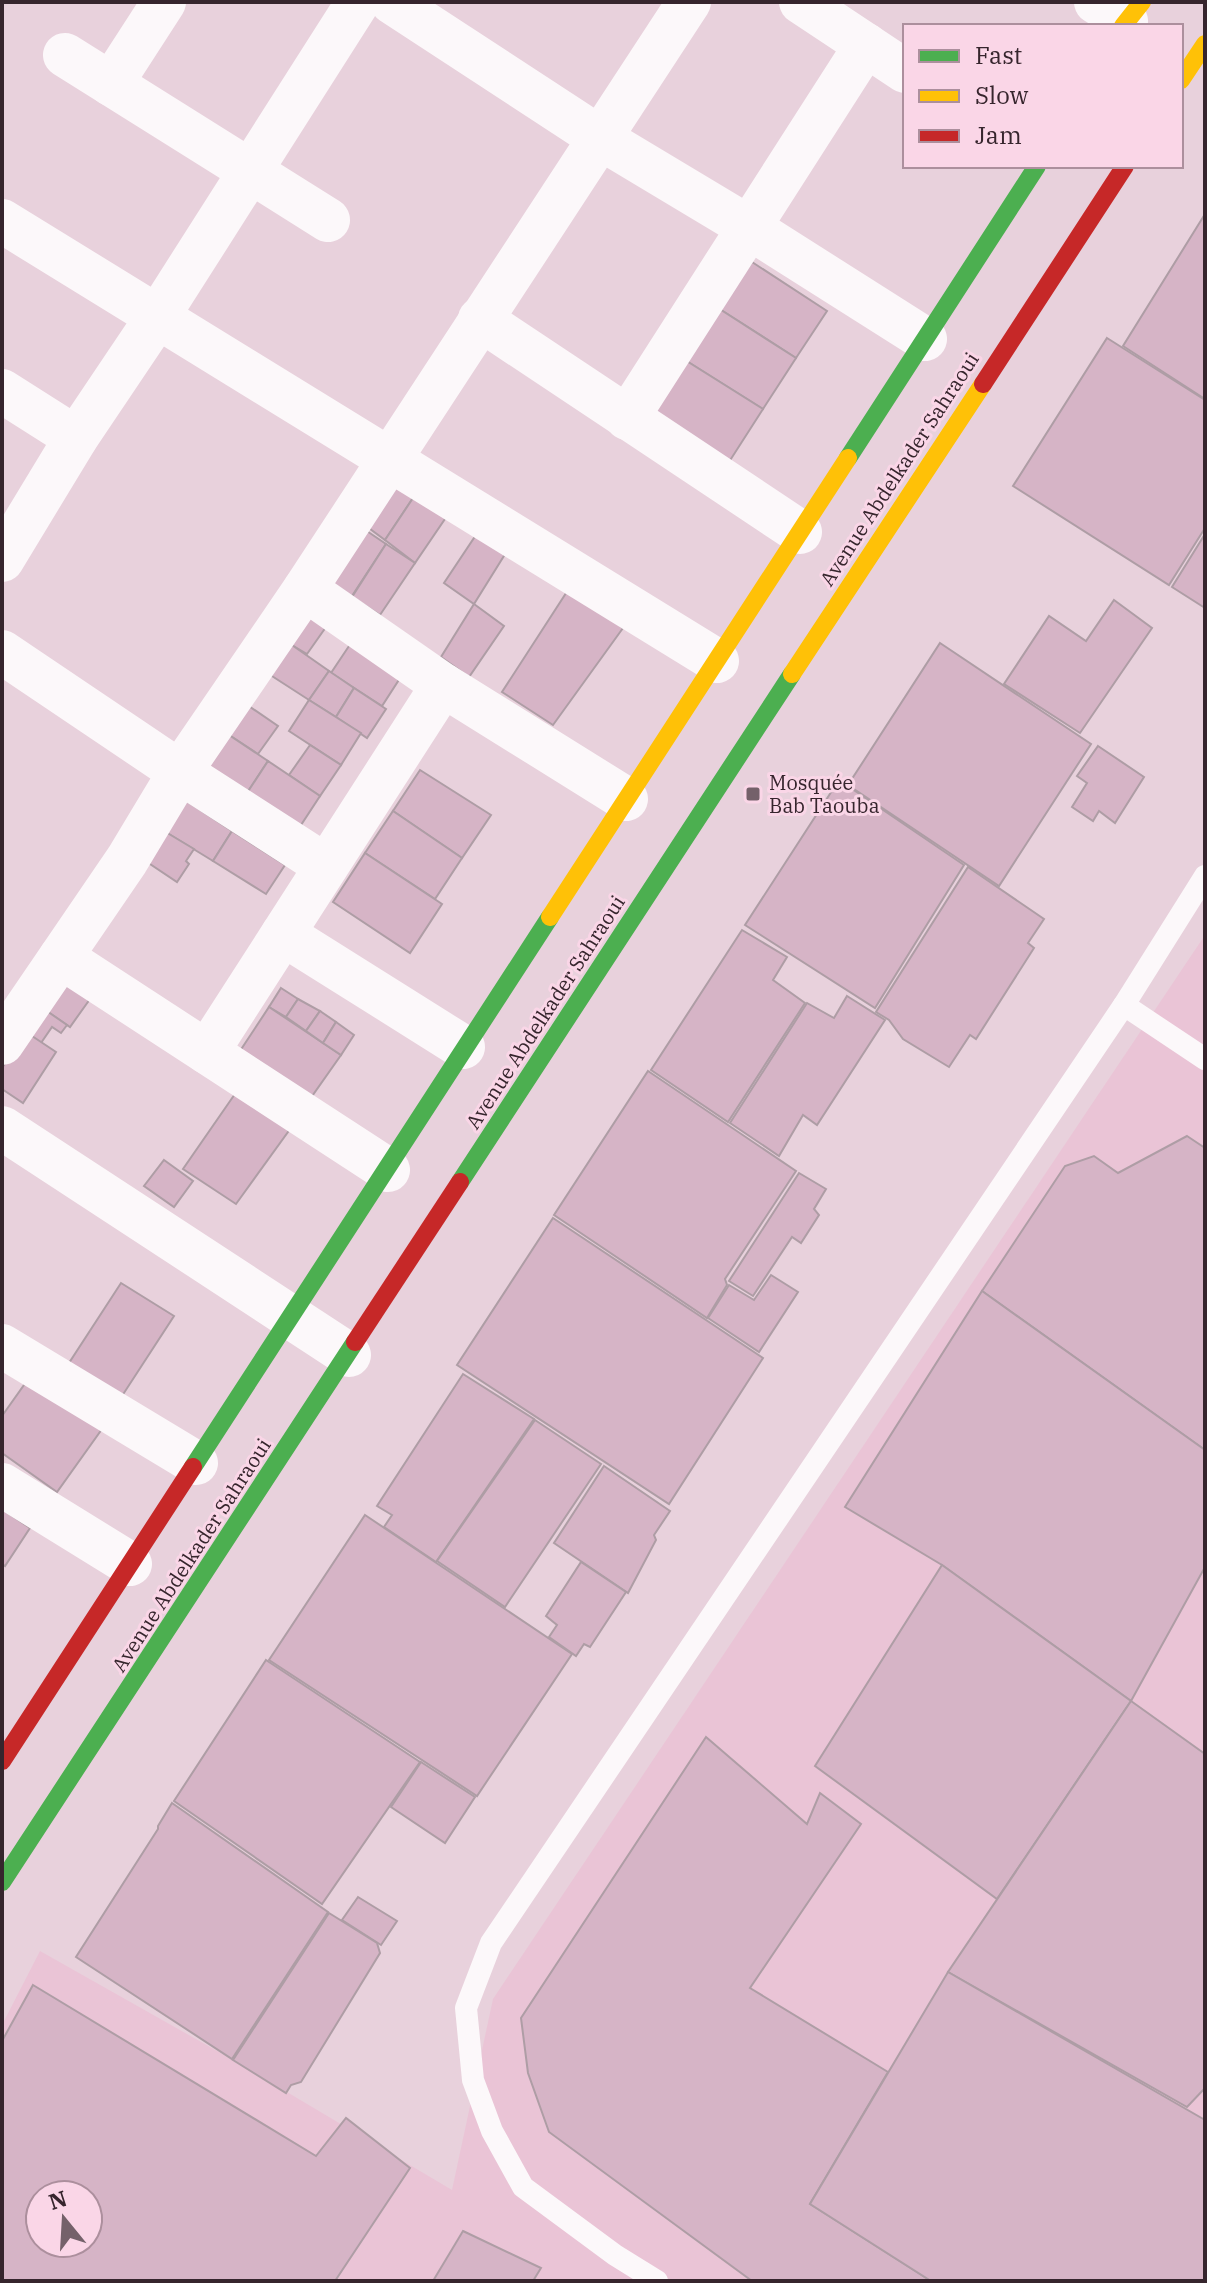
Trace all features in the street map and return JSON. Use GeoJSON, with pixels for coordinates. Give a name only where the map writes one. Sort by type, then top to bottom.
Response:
{"type":"FeatureCollection","features":[{"type":"Feature","properties":{"kind":"main road"},"geometry":{"type":"LineString","coordinates":[[1183,77],[1205,44]]}},
{"type":"Feature","properties":{"kind":"main road"},"geometry":{"type":"LineString","coordinates":[[2,1761],[1036,168]]}},
{"type":"Feature","properties":{"kind":"main road","name":"Avenue Abdelkader Sahraoui"},"geometry":{"type":"LineString","coordinates":[[2,1882],[1124,168]]}},
{"type":"Feature","properties":{"kind":"street"},"geometry":{"type":"LineString","coordinates":[[111,84],[164,2]]}},
{"type":"Feature","properties":{"kind":"street"},"geometry":{"type":"LineString","coordinates":[[2,560],[76,438],[158,316],[358,2]]}},
{"type":"Feature","properties":{"kind":"street"},"geometry":{"type":"LineString","coordinates":[[392,2],[600,138],[925,339]]}},
{"type":"Feature","properties":{"kind":"street"},"geometry":{"type":"LineString","coordinates":[[2,1043],[127,860],[180,772],[305,589],[689,2]]}},
{"type":"Feature","properties":{"kind":"street"},"geometry":{"type":"LineString","coordinates":[[801,2],[903,70]]}},
{"type":"Feature","properties":{"kind":"street"},"geometry":{"type":"LineString","coordinates":[[627,418],[866,45]]}},
{"type":"Feature","properties":{"kind":"street"},"geometry":{"type":"LineString","coordinates":[[65,55],[328,220]]}},
{"type":"Feature","properties":{"kind":"street"},"geometry":{"type":"LineString","coordinates":[[2,221],[717,661]]}},
{"type":"Feature","properties":{"kind":"street"},"geometry":{"type":"LineString","coordinates":[[480,319],[800,532]]}},
{"type":"Feature","properties":{"kind":"street"},"geometry":{"type":"LineString","coordinates":[[2,391],[76,438]]}},
{"type":"Feature","properties":{"kind":"street"},"geometry":{"type":"LineString","coordinates":[[305,589],[443,685],[626,799]]}},
{"type":"Feature","properties":{"kind":"street"},"geometry":{"type":"LineString","coordinates":[[2,652],[326,866]]}},
{"type":"Feature","properties":{"kind":"street"},"geometry":{"type":"LineString","coordinates":[[207,1052],[443,685]]}},
{"type":"Feature","properties":{"kind":"street"},"geometry":{"type":"LineString","coordinates":[[283,934],[463,1047]]}},
{"type":"Feature","properties":{"kind":"street"},"geometry":{"type":"LineString","coordinates":[[61,957],[388,1170]]}},
{"type":"Feature","properties":{"kind":"street"},"geometry":{"type":"LineString","coordinates":[[2,1128],[349,1355]]}},
{"type":"Feature","properties":{"kind":"street"},"geometry":{"type":"LineString","coordinates":[[2,1346],[196,1463]]}},
{"type":"Feature","properties":{"kind":"street"},"geometry":{"type":"LineString","coordinates":[[2,1485],[130,1564]]}},
{"type":"Feature","properties":{"kind":"lane"},"geometry":{"type":"LineString","coordinates":[[657,2281],[615,2255],[523,2187],[492,2131],[473,2080],[466,2008],[491,1943],[1124,1005],[1205,876]]}},
{"type":"Feature","properties":{"kind":"lane"},"geometry":{"type":"LineString","coordinates":[[1124,1005],[1205,1059]]}},
{"type":"Feature","properties":{"kind":"shaded area"},"geometry":{"type":"Polygon","coordinates":[[[1205,935],[1205,2281],[2,2281],[2,2025],[40,1951],[233,2060],[452,2190],[493,1999],[1205,935]]]}},
{"type":"Feature","properties":{"kind":"building"},"geometry":{"type":"Polygon","coordinates":[[[1205,214],[1205,399],[1123,346],[1205,214]]]}},
{"type":"Feature","properties":{"kind":"building"},"geometry":{"type":"Polygon","coordinates":[[[752,262],[827,311],[796,358],[718,308],[752,262]]]}},
{"type":"Feature","properties":{"kind":"building"},"geometry":{"type":"Polygon","coordinates":[[[718,308],[796,358],[763,409],[685,360],[718,308]]]}},
{"type":"Feature","properties":{"kind":"building"},"geometry":{"type":"Polygon","coordinates":[[[1107,338],[1205,400],[1205,528],[1169,585],[1013,486],[1107,338]]]}},
{"type":"Feature","properties":{"kind":"building"},"geometry":{"type":"Polygon","coordinates":[[[685,360],[763,409],[729,462],[645,412],[685,360]]]}},
{"type":"Feature","properties":{"kind":"building"},"geometry":{"type":"Polygon","coordinates":[[[389,475],[417,492],[385,540],[358,520],[389,475]]]}},
{"type":"Feature","properties":{"kind":"building"},"geometry":{"type":"Polygon","coordinates":[[[417,492],[449,513],[415,563],[385,540],[417,492]]]}},
{"type":"Feature","properties":{"kind":"building"},"geometry":{"type":"Polygon","coordinates":[[[355,523],[386,544],[350,599],[320,579],[355,523]]]}},
{"type":"Feature","properties":{"kind":"building"},"geometry":{"type":"Polygon","coordinates":[[[478,532],[507,551],[474,604],[444,583],[478,532]]]}},
{"type":"Feature","properties":{"kind":"building"},"geometry":{"type":"Polygon","coordinates":[[[1205,534],[1205,608],[1172,587],[1205,534]]]}},
{"type":"Feature","properties":{"kind":"building"},"geometry":{"type":"Polygon","coordinates":[[[386,544],[415,563],[380,615],[352,597],[386,544]]]}},
{"type":"Feature","properties":{"kind":"building"},"geometry":{"type":"Polygon","coordinates":[[[570,587],[623,628],[553,725],[502,692],[570,587]]]}},
{"type":"Feature","properties":{"kind":"building"},"geometry":{"type":"Polygon","coordinates":[[[1114,600],[1152,628],[1080,733],[1004,684],[1049,616],[1086,641],[1114,600]]]}},
{"type":"Feature","properties":{"kind":"building"},"geometry":{"type":"Polygon","coordinates":[[[474,604],[504,626],[469,677],[441,657],[474,604]]]}},
{"type":"Feature","properties":{"kind":"building"},"geometry":{"type":"Polygon","coordinates":[[[305,612],[326,627],[307,654],[285,641],[305,612]]]}},
{"type":"Feature","properties":{"kind":"building"},"geometry":{"type":"Polygon","coordinates":[[[279,636],[329,671],[309,700],[258,667],[279,636]]]}},
{"type":"Feature","properties":{"kind":"building"},"geometry":{"type":"Polygon","coordinates":[[[351,643],[402,675],[382,706],[331,673],[351,643]]]}},
{"type":"Feature","properties":{"kind":"building"},"geometry":{"type":"Polygon","coordinates":[[[940,643],[1091,744],[999,886],[848,785],[940,643]]]}},
{"type":"Feature","properties":{"kind":"building"},"geometry":{"type":"Polygon","coordinates":[[[329,671],[354,688],[336,717],[309,700],[329,671]]]}},
{"type":"Feature","properties":{"kind":"building"},"geometry":{"type":"Polygon","coordinates":[[[354,688],[386,709],[367,738],[336,717],[354,688]]]}},
{"type":"Feature","properties":{"kind":"building"},"geometry":{"type":"Polygon","coordinates":[[[240,700],[278,726],[258,754],[220,729],[240,700]]]}},
{"type":"Feature","properties":{"kind":"building"},"geometry":{"type":"Polygon","coordinates":[[[309,700],[361,733],[341,765],[289,731],[309,700]]]}},
{"type":"Feature","properties":{"kind":"building"},"geometry":{"type":"Polygon","coordinates":[[[220,729],[268,761],[247,793],[198,763],[220,729]]]}},
{"type":"Feature","properties":{"kind":"building"},"geometry":{"type":"Polygon","coordinates":[[[310,745],[341,765],[320,796],[289,775],[310,745]]]}},
{"type":"Feature","properties":{"kind":"building"},"geometry":{"type":"Polygon","coordinates":[[[1098,746],[1144,777],[1115,823],[1099,811],[1093,821],[1072,807],[1087,783],[1077,776],[1098,746]]]}},
{"type":"Feature","properties":{"kind":"building"},"geometry":{"type":"Polygon","coordinates":[[[268,761],[320,796],[299,828],[247,793],[268,761]]]}},
{"type":"Feature","properties":{"kind":"building"},"geometry":{"type":"Polygon","coordinates":[[[420,770],[491,815],[462,858],[393,811],[420,770]]]}},
{"type":"Feature","properties":{"kind":"building"},"geometry":{"type":"Polygon","coordinates":[[[839,780],[964,865],[875,1008],[745,925],[839,780]]]}},
{"type":"Feature","properties":{"kind":"building"},"geometry":{"type":"Polygon","coordinates":[[[182,798],[232,831],[213,861],[164,831],[182,798]]]}},
{"type":"Feature","properties":{"kind":"building"},"geometry":{"type":"Polygon","coordinates":[[[393,811],[462,858],[435,899],[365,853],[393,811]]]}},
{"type":"Feature","properties":{"kind":"building"},"geometry":{"type":"Polygon","coordinates":[[[164,831],[194,849],[186,861],[189,864],[177,882],[144,860],[164,831]]]}},
{"type":"Feature","properties":{"kind":"building"},"geometry":{"type":"Polygon","coordinates":[[[232,831],[285,865],[266,894],[213,861],[232,831]]]}},
{"type":"Feature","properties":{"kind":"building"},"geometry":{"type":"Polygon","coordinates":[[[365,853],[442,904],[410,953],[333,902],[365,853]]]}},
{"type":"Feature","properties":{"kind":"building"},"geometry":{"type":"Polygon","coordinates":[[[968,867],[1044,919],[1028,943],[1034,948],[976,1039],[970,1035],[949,1067],[903,1039],[889,1020],[876,1012],[968,867]]]}},
{"type":"Feature","properties":{"kind":"building"},"geometry":{"type":"Polygon","coordinates":[[[742,930],[787,957],[773,980],[805,1003],[728,1122],[651,1070],[742,930]]]}},
{"type":"Feature","properties":{"kind":"building"},"geometry":{"type":"Polygon","coordinates":[[[59,977],[90,999],[70,1027],[39,1006],[59,977]]]}},
{"type":"Feature","properties":{"kind":"building"},"geometry":{"type":"Polygon","coordinates":[[[281,988],[298,999],[286,1017],[269,1007],[281,988]]]}},
{"type":"Feature","properties":{"kind":"building"},"geometry":{"type":"Polygon","coordinates":[[[847,996],[885,1020],[817,1125],[803,1115],[779,1156],[730,1123],[807,1003],[834,1018],[847,996]]]}},
{"type":"Feature","properties":{"kind":"building"},"geometry":{"type":"Polygon","coordinates":[[[298,999],[320,1011],[306,1031],[286,1017],[298,999]]]}},
{"type":"Feature","properties":{"kind":"building"},"geometry":{"type":"Polygon","coordinates":[[[269,1007],[341,1055],[310,1099],[240,1051],[269,1007]]]}},
{"type":"Feature","properties":{"kind":"building"},"geometry":{"type":"Polygon","coordinates":[[[44,1009],[67,1025],[61,1033],[52,1027],[41,1043],[28,1035],[44,1009]]]}},
{"type":"Feature","properties":{"kind":"building"},"geometry":{"type":"Polygon","coordinates":[[[320,1011],[336,1022],[323,1043],[306,1031],[320,1011]]]}},
{"type":"Feature","properties":{"kind":"building"},"geometry":{"type":"Polygon","coordinates":[[[336,1022],[354,1035],[341,1055],[323,1043],[336,1022]]]}},
{"type":"Feature","properties":{"kind":"building"},"geometry":{"type":"Polygon","coordinates":[[[26,1032],[56,1052],[23,1103],[2,1089],[2,1068],[26,1032]]]}},
{"type":"Feature","properties":{"kind":"building"},"geometry":{"type":"Polygon","coordinates":[[[648,1071],[796,1171],[725,1279],[727,1285],[707,1318],[554,1215],[648,1071]]]}},
{"type":"Feature","properties":{"kind":"building"},"geometry":{"type":"Polygon","coordinates":[[[237,1091],[293,1125],[236,1204],[183,1169],[237,1091]]]}},
{"type":"Feature","properties":{"kind":"building"},"geometry":{"type":"Polygon","coordinates":[[[1187,1136],[1205,1148],[1205,1450],[982,1291],[1065,1166],[1094,1156],[1118,1173],[1187,1136]]]}},
{"type":"Feature","properties":{"kind":"building"},"geometry":{"type":"Polygon","coordinates":[[[164,1160],[193,1181],[174,1207],[144,1186],[164,1160]]]}},
{"type":"Feature","properties":{"kind":"building"},"geometry":{"type":"Polygon","coordinates":[[[799,1173],[826,1189],[814,1209],[819,1215],[801,1243],[792,1237],[753,1296],[729,1281],[799,1173]]]}},
{"type":"Feature","properties":{"kind":"building"},"geometry":{"type":"Polygon","coordinates":[[[553,1218],[763,1358],[669,1504],[457,1365],[553,1218]]]}},
{"type":"Feature","properties":{"kind":"building"},"geometry":{"type":"Polygon","coordinates":[[[771,1275],[798,1292],[759,1352],[708,1318],[729,1285],[754,1300],[771,1275]]]}},
{"type":"Feature","properties":{"kind":"building"},"geometry":{"type":"Polygon","coordinates":[[[121,1283],[174,1316],[122,1396],[69,1363],[121,1283]]]}},
{"type":"Feature","properties":{"kind":"building"},"geometry":{"type":"Polygon","coordinates":[[[982,1291],[1205,1450],[1205,1567],[1131,1701],[942,1565],[845,1507],[982,1291]]]}},
{"type":"Feature","properties":{"kind":"building"},"geometry":{"type":"Polygon","coordinates":[[[463,1374],[534,1419],[436,1562],[384,1527],[392,1515],[377,1506],[463,1374]]]}},
{"type":"Feature","properties":{"kind":"building"},"geometry":{"type":"Polygon","coordinates":[[[29,1378],[102,1429],[57,1492],[2,1453],[2,1416],[29,1378]]]}},
{"type":"Feature","properties":{"kind":"building"},"geometry":{"type":"Polygon","coordinates":[[[535,1420],[601,1464],[505,1607],[437,1561],[535,1420]]]}},
{"type":"Feature","properties":{"kind":"building"},"geometry":{"type":"Polygon","coordinates":[[[604,1466],[670,1511],[654,1535],[656,1540],[628,1593],[554,1543],[604,1466]]]}},
{"type":"Feature","properties":{"kind":"building"},"geometry":{"type":"Polygon","coordinates":[[[2,1509],[30,1528],[5,1566],[2,1564],[2,1509]]]}},
{"type":"Feature","properties":{"kind":"building"},"geometry":{"type":"Polygon","coordinates":[[[365,1515],[572,1654],[477,1796],[269,1660],[365,1515]]]}},
{"type":"Feature","properties":{"kind":"building"},"geometry":{"type":"Polygon","coordinates":[[[581,1562],[626,1592],[590,1647],[584,1644],[576,1656],[549,1637],[557,1625],[546,1616],[581,1562]]]}},
{"type":"Feature","properties":{"kind":"building"},"geometry":{"type":"Polygon","coordinates":[[[942,1565],[1131,1701],[997,1899],[815,1766],[942,1565]]]}},
{"type":"Feature","properties":{"kind":"building"},"geometry":{"type":"Polygon","coordinates":[[[266,1660],[420,1762],[322,1904],[174,1801],[266,1660]]]}},
{"type":"Feature","properties":{"kind":"building"},"geometry":{"type":"Polygon","coordinates":[[[1131,1701],[1205,1754],[1205,2088],[1187,2107],[948,1972],[1131,1701]]]}},
{"type":"Feature","properties":{"kind":"building"},"geometry":{"type":"Polygon","coordinates":[[[706,1737],[807,1824],[820,1793],[861,1824],[750,1988],[888,2072],[810,2204],[931,2281],[752,2281],[549,2132],[528,2073],[521,2018],[706,1737]]]}},
{"type":"Feature","properties":{"kind":"building"},"geometry":{"type":"Polygon","coordinates":[[[421,1762],[475,1797],[445,1843],[391,1807],[421,1762]]]}},
{"type":"Feature","properties":{"kind":"building"},"geometry":{"type":"Polygon","coordinates":[[[172,1803],[328,1912],[232,2059],[76,1957],[172,1803]]]}},
{"type":"Feature","properties":{"kind":"building"},"geometry":{"type":"Polygon","coordinates":[[[358,1897],[397,1921],[381,1945],[342,1920],[358,1897]]]}},
{"type":"Feature","properties":{"kind":"building"},"geometry":{"type":"Polygon","coordinates":[[[329,1913],[377,1943],[380,1953],[301,2082],[291,2085],[286,2093],[233,2060],[329,1913]]]}},
{"type":"Feature","properties":{"kind":"building"},"geometry":{"type":"Polygon","coordinates":[[[948,1972],[1205,2120],[1205,2281],[931,2281],[810,2204],[948,1972]]]}},
{"type":"Feature","properties":{"kind":"building"},"geometry":{"type":"Polygon","coordinates":[[[33,1985],[316,2156],[346,2118],[410,2168],[335,2281],[2,2281],[2,2041],[33,1985]]]}},
{"type":"Feature","properties":{"kind":"building"},"geometry":{"type":"Polygon","coordinates":[[[463,2231],[541,2268],[533,2281],[433,2281],[463,2231]]]}},
{"type":"Feature","properties":{"kind":"traffic: fast"},"geometry":{"type":"LineString","coordinates":[[848,458],[1036,168]]}},
{"type":"Feature","properties":{"kind":"traffic: fast"},"geometry":{"type":"LineString","coordinates":[[460,1182],[792,674]]}},
{"type":"Feature","properties":{"kind":"traffic: fast"},"geometry":{"type":"LineString","coordinates":[[193,1467],[550,917]]}},
{"type":"Feature","properties":{"kind":"traffic: fast"},"geometry":{"type":"LineString","coordinates":[[2,1882],[355,1342]]}},
{"type":"Feature","properties":{"kind":"traffic: slow"},"geometry":{"type":"LineString","coordinates":[[1125,24],[1142,2]]}},
{"type":"Feature","properties":{"kind":"traffic: slow"},"geometry":{"type":"LineString","coordinates":[[1183,77],[1205,44]]}},
{"type":"Feature","properties":{"kind":"traffic: slow"},"geometry":{"type":"LineString","coordinates":[[792,674],[983,384]]}},
{"type":"Feature","properties":{"kind":"traffic: slow"},"geometry":{"type":"LineString","coordinates":[[550,917],[848,458]]}},
{"type":"Feature","properties":{"kind":"traffic: jam"},"geometry":{"type":"LineString","coordinates":[[983,384],[1124,168]]}},
{"type":"Feature","properties":{"kind":"traffic: jam"},"geometry":{"type":"LineString","coordinates":[[355,1342],[460,1182]]}},
{"type":"Feature","properties":{"kind":"traffic: jam"},"geometry":{"type":"LineString","coordinates":[[2,1761],[193,1467]]}},
{"type":"Feature","properties":{"kind":"place","name":"Mosquée Bab Taouba"},"geometry":{"type":"Point","coordinates":[753,794]}}]}
